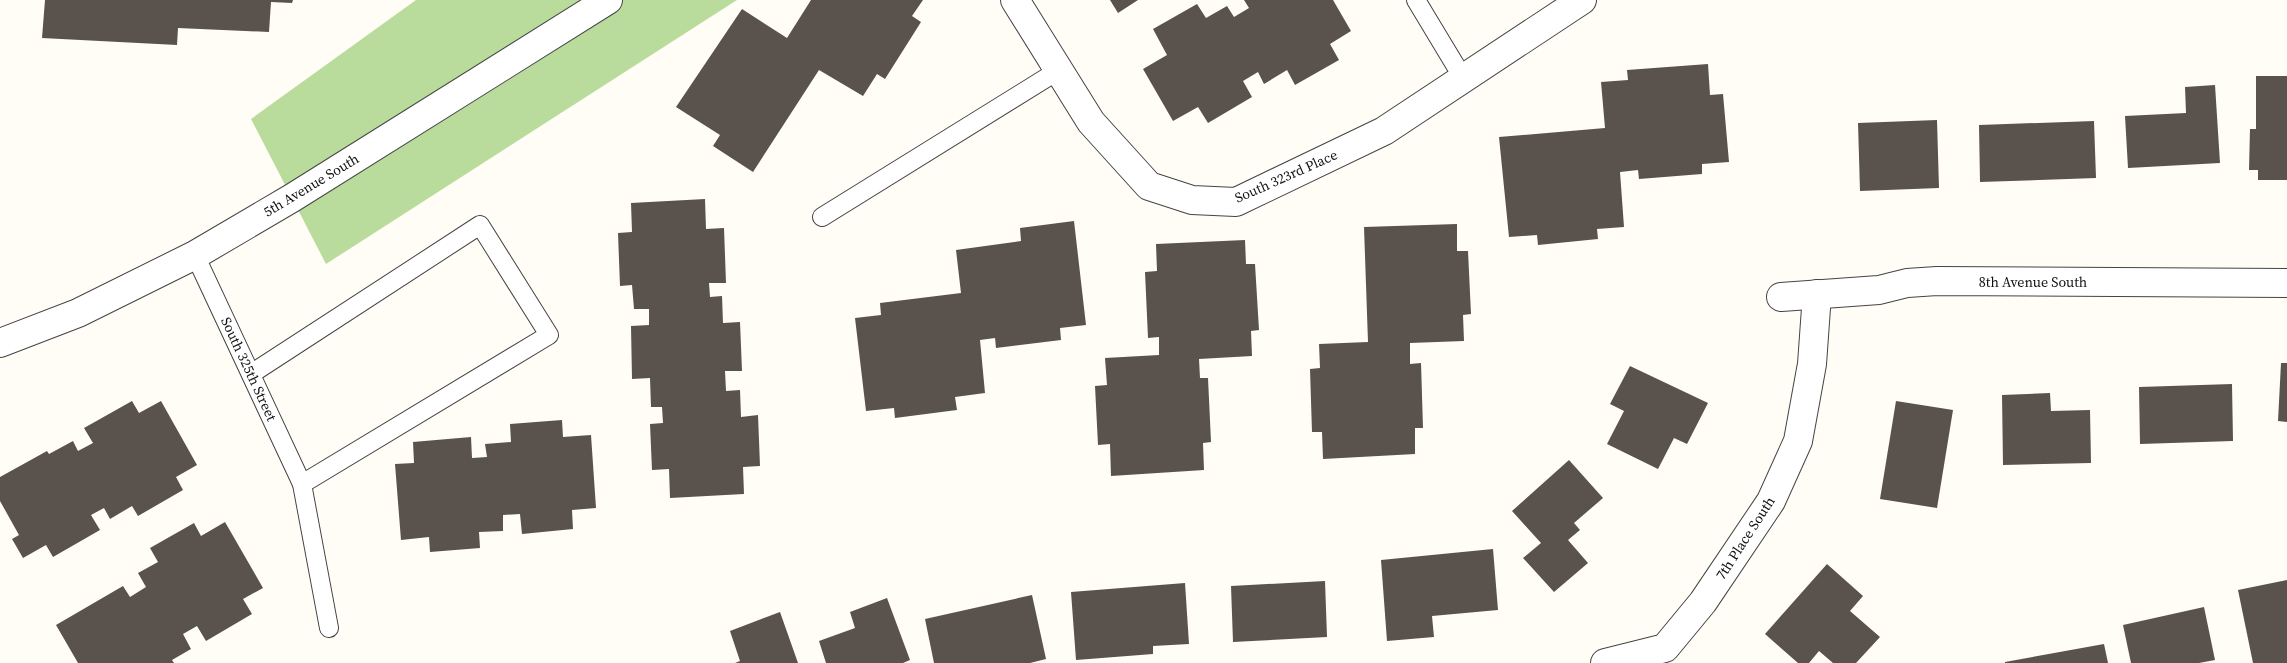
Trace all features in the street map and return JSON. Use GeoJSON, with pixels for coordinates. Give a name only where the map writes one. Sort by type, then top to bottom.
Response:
{"type":"FeatureCollection","features":[{"type":"Feature","properties":{"kind":"street","name":"5th Avenue South"},"geometry":{"type":"LineString","coordinates":[[0,343],[78,313],[195,254],[292,198],[608,0]]}},
{"type":"Feature","properties":{"kind":"street","name":"South 323rd Place"},"geometry":{"type":"LineString","coordinates":[[1015,0],[1091,122],[1149,186],[1192,200],[1236,202],[1384,131],[1582,0]]}},
{"type":"Feature","properties":{"kind":"street","name":"8th Avenue South"},"geometry":{"type":"LineString","coordinates":[[1781,297],[1879,290],[1907,283],[1936,281],[2287,283]]}},
{"type":"Feature","properties":{"kind":"street","name":"7th Place South"},"geometry":{"type":"LineString","coordinates":[[1605,663],[1667,656],[1771,500],[1798,441],[1812,364],[1817,294]]}},
{"type":"Feature","properties":{"kind":"lane"},"geometry":{"type":"LineString","coordinates":[[1416,0],[1463,78]]}},
{"type":"Feature","properties":{"kind":"lane"},"geometry":{"type":"LineString","coordinates":[[822,217],[1059,70]]}},
{"type":"Feature","properties":{"kind":"lane"},"geometry":{"type":"LineString","coordinates":[[251,374],[480,225],[549,335],[302,484]]}},
{"type":"Feature","properties":{"kind":"lane","name":"South 325th Street"},"geometry":{"type":"LineString","coordinates":[[195,254],[302,484],[329,628]]}},
{"type":"Feature","properties":{"kind":"green space"},"geometry":{"type":"Polygon","coordinates":[[[416,0],[737,0],[326,264],[251,119],[416,0]]]}},
{"type":"Feature","properties":{"kind":"building"},"geometry":{"type":"Polygon","coordinates":[[[45,0],[293,0],[292,3],[271,2],[269,32],[178,28],[177,45],[42,38],[45,0]]]}},
{"type":"Feature","properties":{"kind":"building"},"geometry":{"type":"Polygon","coordinates":[[[811,0],[923,0],[912,16],[921,22],[885,79],[877,74],[863,96],[819,70],[753,172],[713,146],[720,135],[676,107],[742,9],[787,38],[811,0]]]}},
{"type":"Feature","properties":{"kind":"building"},"geometry":{"type":"Polygon","coordinates":[[[1110,0],[1138,0],[1118,13],[1110,0]]]}},
{"type":"Feature","properties":{"kind":"building"},"geometry":{"type":"Polygon","coordinates":[[[1244,0],[1333,0],[1351,31],[1330,44],[1339,60],[1295,85],[1287,70],[1264,84],[1258,72],[1243,81],[1252,97],[1208,123],[1198,107],[1173,121],[1143,69],[1167,55],[1153,29],[1197,4],[1206,18],[1227,6],[1234,17],[1249,8],[1244,0]]]}},
{"type":"Feature","properties":{"kind":"building"},"geometry":{"type":"Polygon","coordinates":[[[1708,64],[1710,95],[1723,94],[1729,162],[1702,164],[1702,174],[1639,179],[1638,170],[1620,172],[1624,227],[1597,229],[1598,239],[1538,245],[1537,235],[1509,237],[1499,137],[1605,128],[1601,82],[1628,80],[1627,70],[1708,64]]]}},
{"type":"Feature","properties":{"kind":"building"},"geometry":{"type":"Polygon","coordinates":[[[2256,76],[2287,76],[2287,180],[2258,180],[2258,170],[2249,170],[2250,129],[2256,129],[2256,76]]]}},
{"type":"Feature","properties":{"kind":"building"},"geometry":{"type":"Polygon","coordinates":[[[2215,85],[2220,163],[2128,168],[2125,116],[2186,113],[2185,87],[2215,85]]]}},
{"type":"Feature","properties":{"kind":"building"},"geometry":{"type":"Polygon","coordinates":[[[1937,120],[1939,188],[1860,191],[1858,123],[1937,120]]]}},
{"type":"Feature","properties":{"kind":"building"},"geometry":{"type":"Polygon","coordinates":[[[2094,121],[2096,178],[1980,182],[1979,125],[2094,121]]]}},
{"type":"Feature","properties":{"kind":"building"},"geometry":{"type":"Polygon","coordinates":[[[705,199],[706,229],[724,228],[726,283],[709,283],[710,297],[722,296],[723,323],[740,322],[742,371],[725,371],[726,391],[740,390],[741,417],[758,415],[760,466],[743,467],[744,494],[670,498],[669,469],[652,470],[650,424],[663,423],[662,407],[651,407],[650,378],[632,379],[631,326],[649,325],[649,309],[634,309],[632,285],[620,286],[618,233],[632,232],[631,203],[705,199]]]}},
{"type":"Feature","properties":{"kind":"building"},"geometry":{"type":"Polygon","coordinates":[[[1074,221],[1086,325],[1060,328],[1061,340],[996,348],[995,338],[980,340],[985,393],[955,397],[957,410],[895,418],[894,408],[866,411],[855,318],[881,315],[880,303],[961,293],[956,250],[1021,241],[1020,228],[1074,221]]]}},
{"type":"Feature","properties":{"kind":"building"},"geometry":{"type":"Polygon","coordinates":[[[1457,224],[1457,251],[1468,251],[1471,314],[1463,315],[1464,341],[1410,343],[1410,364],[1421,363],[1423,428],[1415,428],[1415,454],[1323,459],[1322,432],[1312,432],[1310,369],[1320,368],[1319,344],[1368,342],[1364,227],[1457,224]]]}},
{"type":"Feature","properties":{"kind":"building"},"geometry":{"type":"Polygon","coordinates":[[[1245,240],[1246,264],[1255,264],[1259,330],[1251,331],[1252,356],[1199,359],[1200,378],[1208,378],[1211,442],[1203,443],[1204,470],[1111,476],[1110,444],[1098,445],[1095,386],[1107,385],[1105,358],[1159,355],[1159,337],[1148,338],[1145,272],[1157,271],[1156,244],[1245,240]]]}},
{"type":"Feature","properties":{"kind":"building"},"geometry":{"type":"Polygon","coordinates":[[[2281,363],[2287,363],[2287,422],[2278,421],[2281,363]]]}},
{"type":"Feature","properties":{"kind":"building"},"geometry":{"type":"Polygon","coordinates":[[[1630,366],[1708,403],[1687,444],[1674,438],[1658,469],[1607,444],[1624,411],[1610,404],[1630,366]]]}},
{"type":"Feature","properties":{"kind":"building"},"geometry":{"type":"Polygon","coordinates":[[[2232,384],[2233,441],[2140,444],[2139,387],[2232,384]]]}},
{"type":"Feature","properties":{"kind":"building"},"geometry":{"type":"Polygon","coordinates":[[[2050,393],[2051,411],[2090,410],[2091,463],[2003,465],[2002,395],[2050,393]]]}},
{"type":"Feature","properties":{"kind":"building"},"geometry":{"type":"Polygon","coordinates":[[[132,401],[139,413],[161,401],[197,465],[176,477],[183,490],[138,516],[132,506],[110,519],[104,508],[91,515],[100,530],[53,557],[46,545],[23,558],[12,539],[19,535],[0,501],[0,477],[47,451],[49,454],[73,441],[78,451],[93,443],[84,428],[132,401]]]}},
{"type":"Feature","properties":{"kind":"building"},"geometry":{"type":"Polygon","coordinates":[[[1896,401],[1953,410],[1937,508],[1880,499],[1896,401]]]}},
{"type":"Feature","properties":{"kind":"building"},"geometry":{"type":"Polygon","coordinates":[[[562,420],[563,437],[591,435],[596,508],[572,510],[573,529],[522,534],[520,514],[503,515],[503,531],[479,532],[480,548],[430,552],[429,537],[401,540],[395,464],[414,463],[413,442],[471,437],[472,458],[487,457],[485,444],[511,442],[510,424],[562,420]]]}},
{"type":"Feature","properties":{"kind":"building"},"geometry":{"type":"Polygon","coordinates":[[[1569,460],[1603,498],[1574,523],[1580,530],[1568,540],[1588,563],[1554,592],[1523,558],[1541,543],[1512,511],[1569,460]]]}},
{"type":"Feature","properties":{"kind":"building"},"geometry":{"type":"Polygon","coordinates":[[[225,522],[263,588],[243,599],[252,614],[206,641],[197,626],[183,634],[191,649],[172,660],[174,663],[78,663],[56,625],[123,586],[130,597],[146,587],[138,573],[158,562],[150,548],[194,523],[201,536],[225,522]]]}},
{"type":"Feature","properties":{"kind":"building"},"geometry":{"type":"Polygon","coordinates":[[[1493,549],[1498,610],[1432,616],[1434,637],[1387,641],[1381,560],[1493,549]]]}},
{"type":"Feature","properties":{"kind":"building"},"geometry":{"type":"Polygon","coordinates":[[[1827,564],[1863,596],[1850,611],[1880,637],[1856,663],[1833,663],[1819,651],[1809,663],[1798,663],[1765,634],[1827,564]]]}},
{"type":"Feature","properties":{"kind":"building"},"geometry":{"type":"Polygon","coordinates":[[[2287,580],[2287,663],[2253,663],[2238,590],[2287,580]]]}},
{"type":"Feature","properties":{"kind":"building"},"geometry":{"type":"Polygon","coordinates":[[[1325,581],[1327,637],[1233,642],[1231,586],[1325,581]]]}},
{"type":"Feature","properties":{"kind":"building"},"geometry":{"type":"Polygon","coordinates":[[[1185,583],[1189,644],[1153,646],[1153,654],[1076,660],[1071,592],[1185,583]]]}},
{"type":"Feature","properties":{"kind":"building"},"geometry":{"type":"Polygon","coordinates":[[[1032,595],[1046,659],[1030,663],[934,663],[925,619],[1032,595]]]}},
{"type":"Feature","properties":{"kind":"building"},"geometry":{"type":"Polygon","coordinates":[[[887,598],[910,660],[903,663],[826,663],[819,641],[855,628],[850,612],[887,598]]]}},
{"type":"Feature","properties":{"kind":"building"},"geometry":{"type":"Polygon","coordinates":[[[2204,607],[2215,660],[2199,663],[2131,663],[2123,625],[2204,607]]]}},
{"type":"Feature","properties":{"kind":"building"},"geometry":{"type":"Polygon","coordinates":[[[780,612],[798,663],[735,663],[740,661],[730,631],[780,612]]]}},
{"type":"Feature","properties":{"kind":"building"},"geometry":{"type":"Polygon","coordinates":[[[2104,644],[2108,663],[2005,663],[2005,662],[2104,644]]]}}]}
